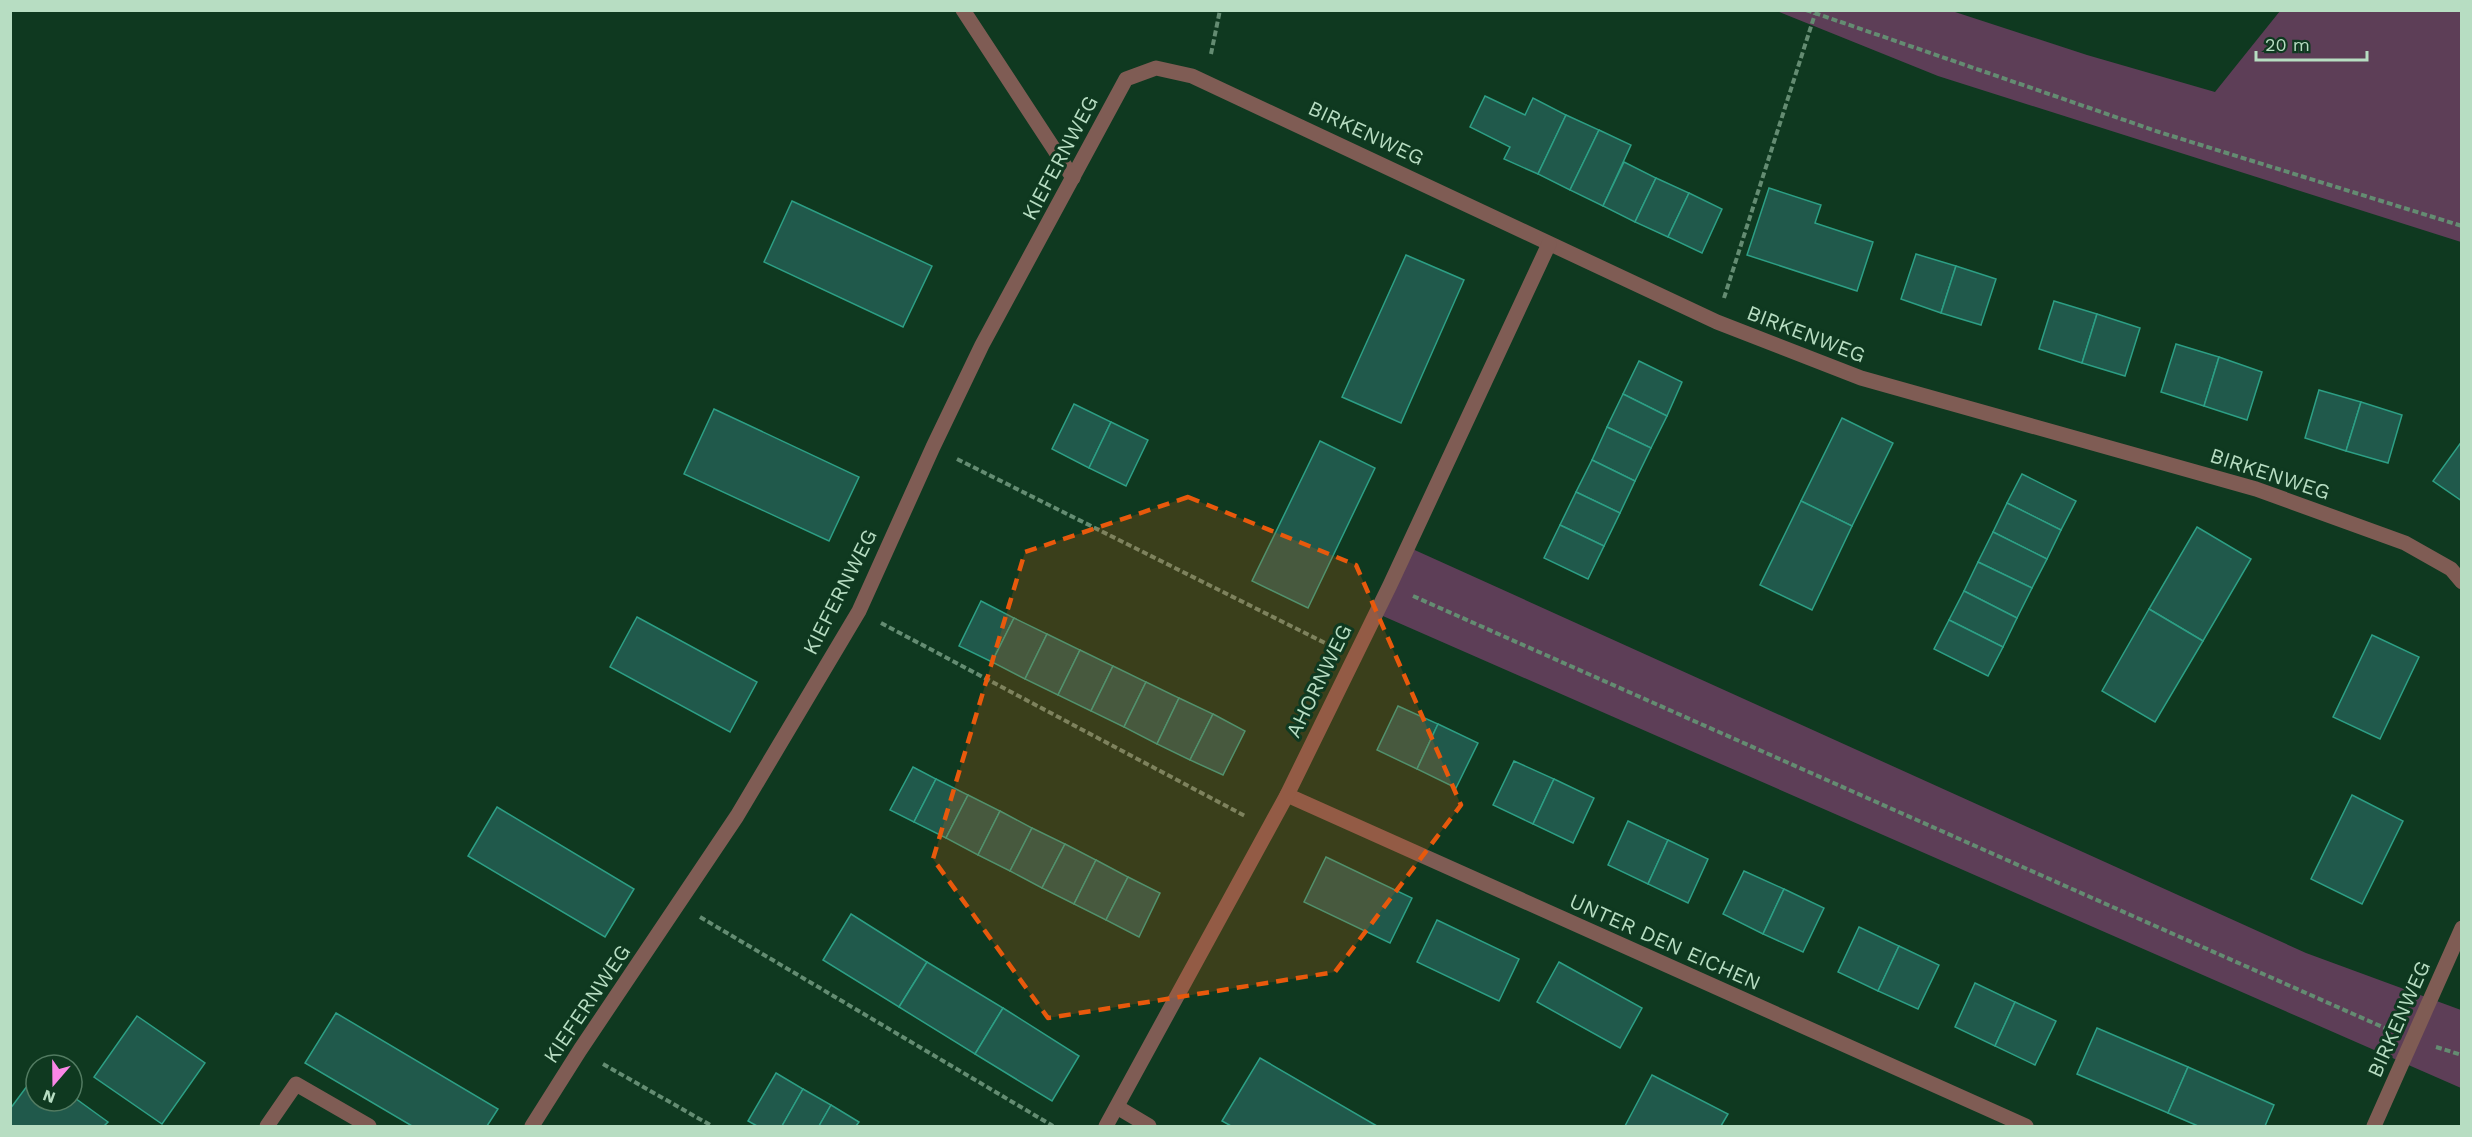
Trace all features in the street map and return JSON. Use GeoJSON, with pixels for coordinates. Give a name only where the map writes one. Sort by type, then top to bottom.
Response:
{"type":"FeatureCollection","features":[{"type":"Feature","properties":{"kind":"street"},"geometry":{"type":"LineString","coordinates":[[963,10],[1073,178]]}},
{"type":"Feature","properties":{"kind":"street","name":"KIEFERNWEG"},"geometry":{"type":"LineString","coordinates":[[532,1126],[580,1050],[737,816],[858,611],[982,345],[1126,79],[1156,68]]}},
{"type":"Feature","properties":{"kind":"street","name":"BIRKENWEG"},"geometry":{"type":"LineString","coordinates":[[1156,68],[1192,76],[1446,193],[1717,322],[1861,378],[2256,489],[2404,543],[2451,569],[2462,582]]}},
{"type":"Feature","properties":{"kind":"street","name":"AHORNWEG"},"geometry":{"type":"LineString","coordinates":[[1106,1126],[1270,829],[1390,585],[1550,244]]}},
{"type":"Feature","properties":{"kind":"street","name":"UNTER DEN EICHEN"},"geometry":{"type":"LineString","coordinates":[[1287,795],[2026,1126]]}},
{"type":"Feature","properties":{"kind":"street","name":"BIRKENWEG"},"geometry":{"type":"LineString","coordinates":[[2374,1126],[2462,928]]}},
{"type":"Feature","properties":{"kind":"street"},"geometry":{"type":"LineString","coordinates":[[267,1126],[296,1084],[369,1126]]}},
{"type":"Feature","properties":{"kind":"street"},"geometry":{"type":"LineString","coordinates":[[1117,1107],[1149,1126]]}},
{"type":"Feature","properties":{"kind":"path"},"geometry":{"type":"LineString","coordinates":[[1205,82],[1220,10]]}},
{"type":"Feature","properties":{"kind":"path"},"geometry":{"type":"LineString","coordinates":[[1806,10],[2159,132],[2462,226]]}},
{"type":"Feature","properties":{"kind":"path"},"geometry":{"type":"LineString","coordinates":[[1717,322],[1815,14]]}},
{"type":"Feature","properties":{"kind":"path"},"geometry":{"type":"LineString","coordinates":[[933,447],[1354,657]]}},
{"type":"Feature","properties":{"kind":"path"},"geometry":{"type":"LineString","coordinates":[[1390,585],[2413,1040]]}},
{"type":"Feature","properties":{"kind":"path"},"geometry":{"type":"LineString","coordinates":[[858,611],[1270,829]]}},
{"type":"Feature","properties":{"kind":"path"},"geometry":{"type":"LineString","coordinates":[[679,905],[1053,1126]]}},
{"type":"Feature","properties":{"kind":"path"},"geometry":{"type":"LineString","coordinates":[[580,1050],[712,1126]]}},
{"type":"Feature","properties":{"kind":"highlighted area"},"geometry":{"type":"Polygon","coordinates":[[[1188,497],[1356,565],[1461,805],[1335,972],[1048,1018],[933,859],[1025,552],[1188,497]]]}},
{"type":"Feature","properties":{"kind":"shaded area"},"geometry":{"type":"Polygon","coordinates":[[[1777,11],[1952,11],[2087,55],[2215,92],[2280,11],[2461,11],[2461,242],[1938,76],[1777,11]]]}},
{"type":"Feature","properties":{"kind":"shaded area"},"geometry":{"type":"Polygon","coordinates":[[[1408,547],[2306,953],[2461,1010],[2461,1088],[1376,613],[1408,547]]]}},
{"type":"Feature","properties":{"kind":"building"},"geometry":{"type":"Polygon","coordinates":[[[1485,96],[1525,115],[1533,98],[1566,115],[1538,174],[1504,159],[1510,147],[1470,127],[1485,96]]]}},
{"type":"Feature","properties":{"kind":"building"},"geometry":{"type":"Polygon","coordinates":[[[1566,115],[1599,130],[1570,190],[1538,174],[1566,115]]]}},
{"type":"Feature","properties":{"kind":"building"},"geometry":{"type":"Polygon","coordinates":[[[1599,130],[1631,145],[1603,206],[1570,190],[1599,130]]]}},
{"type":"Feature","properties":{"kind":"building"},"geometry":{"type":"Polygon","coordinates":[[[1624,162],[1656,178],[1635,222],[1603,206],[1624,162]]]}},
{"type":"Feature","properties":{"kind":"building"},"geometry":{"type":"Polygon","coordinates":[[[1656,178],[1689,193],[1668,237],[1635,222],[1656,178]]]}},
{"type":"Feature","properties":{"kind":"building"},"geometry":{"type":"Polygon","coordinates":[[[1769,188],[1821,205],[1815,223],[1873,242],[1857,291],[1747,255],[1769,188]]]}},
{"type":"Feature","properties":{"kind":"building"},"geometry":{"type":"Polygon","coordinates":[[[1689,193],[1722,209],[1702,253],[1668,237],[1689,193]]]}},
{"type":"Feature","properties":{"kind":"building"},"geometry":{"type":"Polygon","coordinates":[[[792,201],[932,266],[903,327],[764,262],[792,201]]]}},
{"type":"Feature","properties":{"kind":"building"},"geometry":{"type":"Polygon","coordinates":[[[1916,254],[1956,266],[1941,313],[1901,299],[1916,254]]]}},
{"type":"Feature","properties":{"kind":"building"},"geometry":{"type":"Polygon","coordinates":[[[1406,255],[1464,280],[1401,423],[1342,397],[1406,255]]]}},
{"type":"Feature","properties":{"kind":"building"},"geometry":{"type":"Polygon","coordinates":[[[1956,266],[1996,279],[1981,325],[1941,313],[1956,266]]]}},
{"type":"Feature","properties":{"kind":"building"},"geometry":{"type":"Polygon","coordinates":[[[2054,301],[2097,314],[2082,363],[2039,349],[2054,301]]]}},
{"type":"Feature","properties":{"kind":"building"},"geometry":{"type":"Polygon","coordinates":[[[2097,314],[2140,328],[2125,376],[2082,363],[2097,314]]]}},
{"type":"Feature","properties":{"kind":"building"},"geometry":{"type":"Polygon","coordinates":[[[2176,344],[2219,357],[2204,406],[2161,392],[2176,344]]]}},
{"type":"Feature","properties":{"kind":"building"},"geometry":{"type":"Polygon","coordinates":[[[2219,357],[2262,372],[2247,420],[2204,406],[2219,357]]]}},
{"type":"Feature","properties":{"kind":"building"},"geometry":{"type":"Polygon","coordinates":[[[1639,361],[1682,382],[1667,416],[1623,394],[1639,361]]]}},
{"type":"Feature","properties":{"kind":"building"},"geometry":{"type":"Polygon","coordinates":[[[2319,390],[2361,402],[2346,451],[2305,438],[2319,390]]]}},
{"type":"Feature","properties":{"kind":"building"},"geometry":{"type":"Polygon","coordinates":[[[1623,394],[1667,416],[1651,448],[1607,427],[1623,394]]]}},
{"type":"Feature","properties":{"kind":"building"},"geometry":{"type":"Polygon","coordinates":[[[2361,402],[2402,415],[2388,463],[2346,451],[2361,402]]]}},
{"type":"Feature","properties":{"kind":"building"},"geometry":{"type":"Polygon","coordinates":[[[1074,404],[1111,422],[1089,468],[1052,449],[1074,404]]]}},
{"type":"Feature","properties":{"kind":"building"},"geometry":{"type":"Polygon","coordinates":[[[714,409],[859,477],[829,541],[684,474],[714,409]]]}},
{"type":"Feature","properties":{"kind":"building"},"geometry":{"type":"Polygon","coordinates":[[[1842,418],[1893,443],[1852,526],[1801,501],[1842,418]]]}},
{"type":"Feature","properties":{"kind":"building"},"geometry":{"type":"Polygon","coordinates":[[[1111,422],[1148,440],[1126,486],[1089,468],[1111,422]]]}},
{"type":"Feature","properties":{"kind":"building"},"geometry":{"type":"Polygon","coordinates":[[[1607,427],[1651,448],[1635,481],[1592,460],[1607,427]]]}},
{"type":"Feature","properties":{"kind":"building"},"geometry":{"type":"Polygon","coordinates":[[[1320,441],[1375,468],[1308,608],[1252,581],[1320,441]]]}},
{"type":"Feature","properties":{"kind":"building"},"geometry":{"type":"Polygon","coordinates":[[[2462,441],[2462,501],[2433,481],[2462,441]]]}},
{"type":"Feature","properties":{"kind":"building"},"geometry":{"type":"Polygon","coordinates":[[[1592,460],[1635,481],[1620,513],[1576,492],[1592,460]]]}},
{"type":"Feature","properties":{"kind":"building"},"geometry":{"type":"Polygon","coordinates":[[[2022,474],[2076,501],[2061,530],[2007,503],[2022,474]]]}},
{"type":"Feature","properties":{"kind":"building"},"geometry":{"type":"Polygon","coordinates":[[[1576,492],[1620,513],[1604,546],[1560,525],[1576,492]]]}},
{"type":"Feature","properties":{"kind":"building"},"geometry":{"type":"Polygon","coordinates":[[[1801,501],[1852,526],[1812,610],[1760,585],[1801,501]]]}},
{"type":"Feature","properties":{"kind":"building"},"geometry":{"type":"Polygon","coordinates":[[[2007,503],[2061,530],[2047,559],[1993,532],[2007,503]]]}},
{"type":"Feature","properties":{"kind":"building"},"geometry":{"type":"Polygon","coordinates":[[[1560,525],[1604,546],[1588,579],[1544,558],[1560,525]]]}},
{"type":"Feature","properties":{"kind":"building"},"geometry":{"type":"Polygon","coordinates":[[[2197,527],[2251,559],[2203,641],[2149,609],[2197,527]]]}},
{"type":"Feature","properties":{"kind":"building"},"geometry":{"type":"Polygon","coordinates":[[[1993,532],[2047,559],[2032,588],[1978,562],[1993,532]]]}},
{"type":"Feature","properties":{"kind":"building"},"geometry":{"type":"Polygon","coordinates":[[[1978,562],[2032,588],[2017,618],[1964,591],[1978,562]]]}},
{"type":"Feature","properties":{"kind":"building"},"geometry":{"type":"Polygon","coordinates":[[[1964,591],[2017,618],[2003,647],[1949,620],[1964,591]]]}},
{"type":"Feature","properties":{"kind":"building"},"geometry":{"type":"Polygon","coordinates":[[[981,601],[1014,618],[992,662],[959,646],[981,601]]]}},
{"type":"Feature","properties":{"kind":"building"},"geometry":{"type":"Polygon","coordinates":[[[2149,609],[2203,641],[2155,722],[2102,691],[2149,609]]]}},
{"type":"Feature","properties":{"kind":"building"},"geometry":{"type":"Polygon","coordinates":[[[637,617],[757,682],[730,732],[610,667],[637,617]]]}},
{"type":"Feature","properties":{"kind":"building"},"geometry":{"type":"Polygon","coordinates":[[[1014,618],[1047,634],[1025,679],[992,662],[1014,618]]]}},
{"type":"Feature","properties":{"kind":"building"},"geometry":{"type":"Polygon","coordinates":[[[1949,620],[2003,647],[1988,676],[1934,649],[1949,620]]]}},
{"type":"Feature","properties":{"kind":"building"},"geometry":{"type":"Polygon","coordinates":[[[1047,634],[1080,650],[1058,695],[1025,679],[1047,634]]]}},
{"type":"Feature","properties":{"kind":"building"},"geometry":{"type":"Polygon","coordinates":[[[2372,635],[2419,657],[2380,739],[2333,717],[2372,635]]]}},
{"type":"Feature","properties":{"kind":"building"},"geometry":{"type":"Polygon","coordinates":[[[1080,650],[1113,666],[1091,711],[1058,695],[1080,650]]]}},
{"type":"Feature","properties":{"kind":"building"},"geometry":{"type":"Polygon","coordinates":[[[1113,666],[1146,682],[1124,727],[1091,711],[1113,666]]]}},
{"type":"Feature","properties":{"kind":"building"},"geometry":{"type":"Polygon","coordinates":[[[1146,682],[1179,698],[1157,744],[1124,727],[1146,682]]]}},
{"type":"Feature","properties":{"kind":"building"},"geometry":{"type":"Polygon","coordinates":[[[1179,698],[1213,714],[1190,760],[1157,744],[1179,698]]]}},
{"type":"Feature","properties":{"kind":"building"},"geometry":{"type":"Polygon","coordinates":[[[1398,706],[1438,724],[1417,769],[1377,750],[1398,706]]]}},
{"type":"Feature","properties":{"kind":"building"},"geometry":{"type":"Polygon","coordinates":[[[1213,714],[1245,731],[1223,775],[1190,760],[1213,714]]]}},
{"type":"Feature","properties":{"kind":"building"},"geometry":{"type":"Polygon","coordinates":[[[1438,724],[1478,743],[1456,788],[1417,769],[1438,724]]]}},
{"type":"Feature","properties":{"kind":"building"},"geometry":{"type":"Polygon","coordinates":[[[1514,761],[1554,779],[1533,824],[1493,805],[1514,761]]]}},
{"type":"Feature","properties":{"kind":"building"},"geometry":{"type":"Polygon","coordinates":[[[913,767],[936,779],[914,822],[890,810],[913,767]]]}},
{"type":"Feature","properties":{"kind":"building"},"geometry":{"type":"Polygon","coordinates":[[[936,779],[968,795],[946,838],[914,822],[936,779]]]}},
{"type":"Feature","properties":{"kind":"building"},"geometry":{"type":"Polygon","coordinates":[[[1554,779],[1594,798],[1573,843],[1533,824],[1554,779]]]}},
{"type":"Feature","properties":{"kind":"building"},"geometry":{"type":"Polygon","coordinates":[[[968,795],[1000,811],[978,855],[946,838],[968,795]]]}},
{"type":"Feature","properties":{"kind":"building"},"geometry":{"type":"Polygon","coordinates":[[[2352,795],[2403,821],[2362,904],[2311,879],[2352,795]]]}},
{"type":"Feature","properties":{"kind":"building"},"geometry":{"type":"Polygon","coordinates":[[[497,807],[634,889],[605,937],[468,856],[497,807]]]}},
{"type":"Feature","properties":{"kind":"building"},"geometry":{"type":"Polygon","coordinates":[[[1000,811],[1032,828],[1010,871],[978,855],[1000,811]]]}},
{"type":"Feature","properties":{"kind":"building"},"geometry":{"type":"Polygon","coordinates":[[[1628,821],[1668,840],[1648,884],[1608,865],[1628,821]]]}},
{"type":"Feature","properties":{"kind":"building"},"geometry":{"type":"Polygon","coordinates":[[[1032,828],[1065,844],[1042,888],[1010,871],[1032,828]]]}},
{"type":"Feature","properties":{"kind":"building"},"geometry":{"type":"Polygon","coordinates":[[[1668,840],[1708,859],[1688,903],[1648,884],[1668,840]]]}},
{"type":"Feature","properties":{"kind":"building"},"geometry":{"type":"Polygon","coordinates":[[[1065,844],[1096,860],[1074,904],[1042,888],[1065,844]]]}},
{"type":"Feature","properties":{"kind":"building"},"geometry":{"type":"Polygon","coordinates":[[[1326,857],[1412,898],[1390,943],[1304,902],[1326,857]]]}},
{"type":"Feature","properties":{"kind":"building"},"geometry":{"type":"Polygon","coordinates":[[[1096,860],[1128,877],[1106,920],[1074,904],[1096,860]]]}},
{"type":"Feature","properties":{"kind":"building"},"geometry":{"type":"Polygon","coordinates":[[[1744,871],[1784,889],[1763,934],[1723,914],[1744,871]]]}},
{"type":"Feature","properties":{"kind":"building"},"geometry":{"type":"Polygon","coordinates":[[[1128,877],[1160,893],[1139,937],[1106,920],[1128,877]]]}},
{"type":"Feature","properties":{"kind":"building"},"geometry":{"type":"Polygon","coordinates":[[[1784,889],[1824,908],[1803,952],[1763,934],[1784,889]]]}},
{"type":"Feature","properties":{"kind":"building"},"geometry":{"type":"Polygon","coordinates":[[[851,914],[927,962],[899,1007],[823,960],[851,914]]]}},
{"type":"Feature","properties":{"kind":"building"},"geometry":{"type":"Polygon","coordinates":[[[1437,920],[1519,959],[1499,1001],[1417,962],[1437,920]]]}},
{"type":"Feature","properties":{"kind":"building"},"geometry":{"type":"Polygon","coordinates":[[[1859,927],[1899,946],[1878,991],[1838,972],[1859,927]]]}},
{"type":"Feature","properties":{"kind":"building"},"geometry":{"type":"Polygon","coordinates":[[[1899,946],[1939,965],[1918,1009],[1878,991],[1899,946]]]}},
{"type":"Feature","properties":{"kind":"building"},"geometry":{"type":"Polygon","coordinates":[[[927,962],[1003,1008],[975,1054],[899,1007],[927,962]]]}},
{"type":"Feature","properties":{"kind":"building"},"geometry":{"type":"Polygon","coordinates":[[[1559,962],[1642,1008],[1620,1048],[1537,1002],[1559,962]]]}},
{"type":"Feature","properties":{"kind":"building"},"geometry":{"type":"Polygon","coordinates":[[[1975,983],[2015,1002],[1995,1046],[1955,1027],[1975,983]]]}},
{"type":"Feature","properties":{"kind":"building"},"geometry":{"type":"Polygon","coordinates":[[[2015,1002],[2056,1021],[2035,1065],[1995,1046],[2015,1002]]]}},
{"type":"Feature","properties":{"kind":"building"},"geometry":{"type":"Polygon","coordinates":[[[1003,1008],[1079,1056],[1052,1101],[975,1054],[1003,1008]]]}},
{"type":"Feature","properties":{"kind":"building"},"geometry":{"type":"Polygon","coordinates":[[[336,1013],[498,1109],[487,1126],[412,1126],[305,1063],[336,1013]]]}},
{"type":"Feature","properties":{"kind":"building"},"geometry":{"type":"Polygon","coordinates":[[[137,1016],[205,1063],[162,1124],[94,1077],[137,1016]]]}},
{"type":"Feature","properties":{"kind":"building"},"geometry":{"type":"Polygon","coordinates":[[[2097,1028],[2188,1067],[2168,1113],[2077,1074],[2097,1028]]]}},
{"type":"Feature","properties":{"kind":"building"},"geometry":{"type":"Polygon","coordinates":[[[1260,1058],[1377,1126],[1231,1126],[1222,1121],[1260,1058]]]}},
{"type":"Feature","properties":{"kind":"building"},"geometry":{"type":"Polygon","coordinates":[[[2188,1067],[2274,1105],[2265,1126],[2198,1126],[2168,1113],[2188,1067]]]}},
{"type":"Feature","properties":{"kind":"building"},"geometry":{"type":"Polygon","coordinates":[[[776,1073],[803,1089],[782,1126],[757,1126],[748,1121],[776,1073]]]}},
{"type":"Feature","properties":{"kind":"building"},"geometry":{"type":"Polygon","coordinates":[[[1652,1075],[1728,1114],[1721,1126],[1625,1126],[1652,1075]]]}},
{"type":"Feature","properties":{"kind":"building"},"geometry":{"type":"Polygon","coordinates":[[[803,1089],[831,1105],[819,1126],[782,1126],[803,1089]]]}},
{"type":"Feature","properties":{"kind":"building"},"geometry":{"type":"Polygon","coordinates":[[[24,1090],[24,1113],[84,1113],[84,1105],[108,1122],[104,1126],[10,1126],[10,1109],[24,1090]]]}},
{"type":"Feature","properties":{"kind":"building"},"geometry":{"type":"Polygon","coordinates":[[[831,1105],[859,1122],[856,1126],[819,1126],[831,1105]]]}}]}
